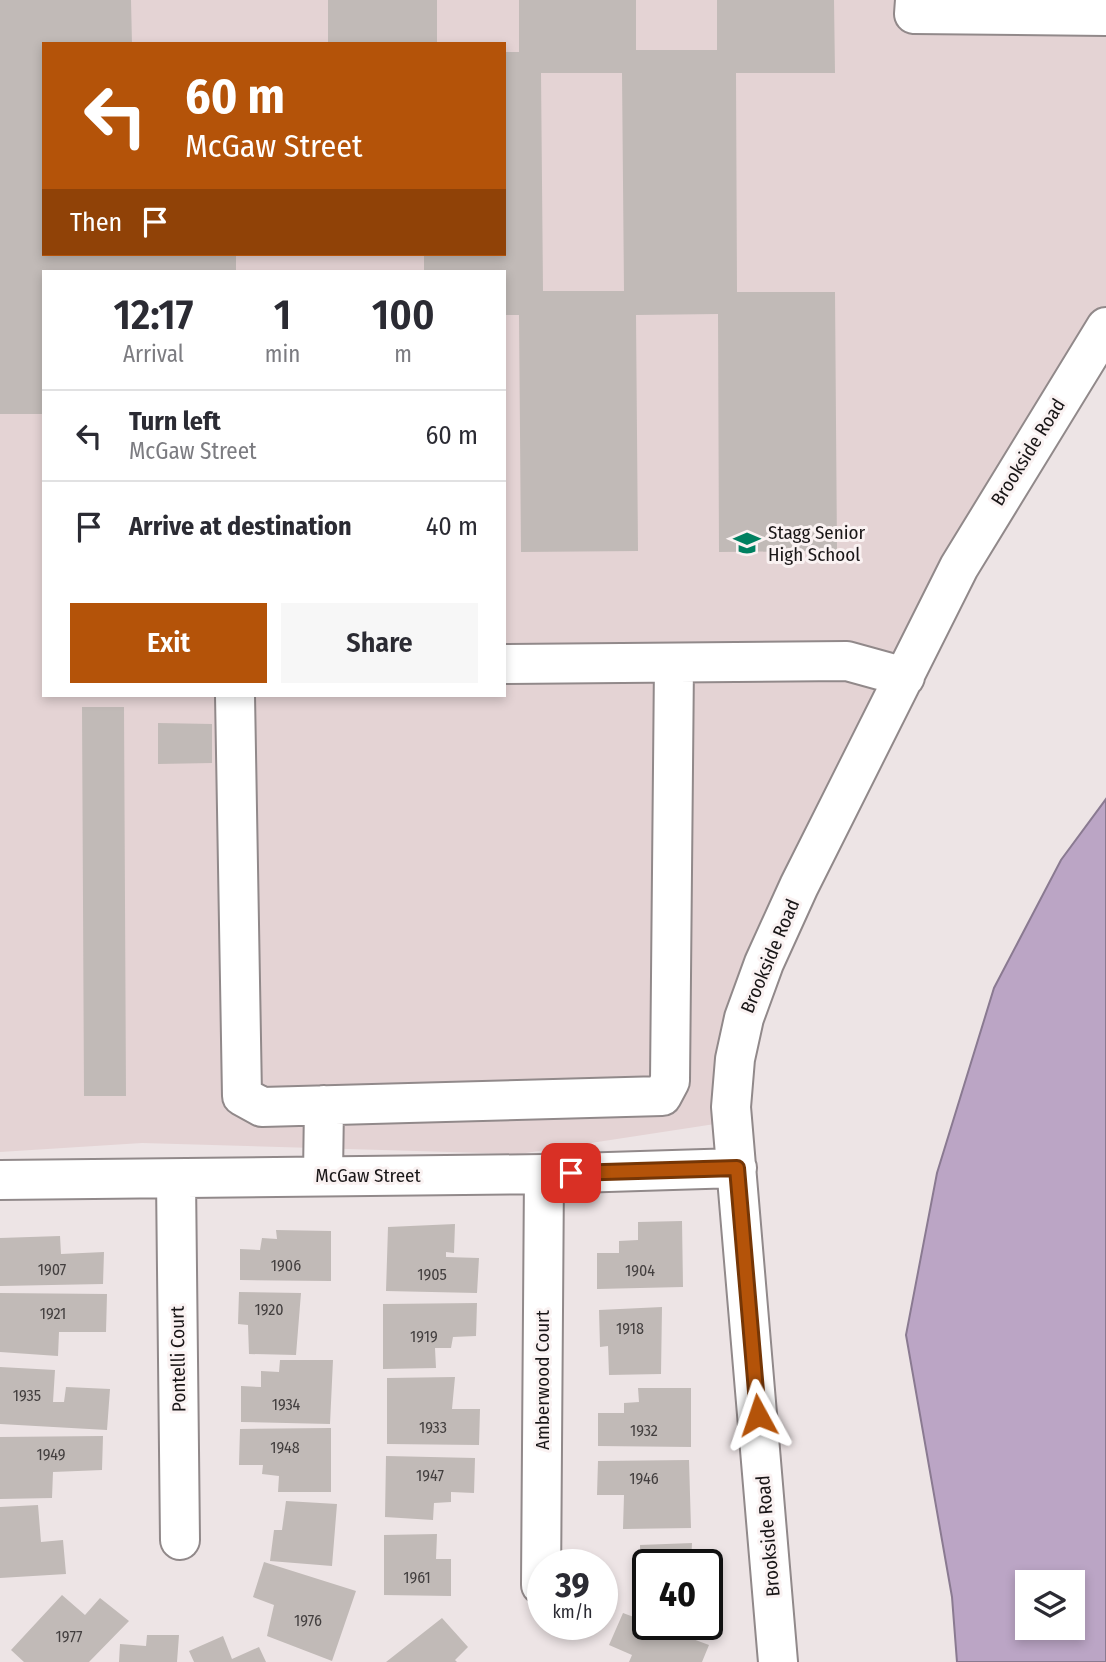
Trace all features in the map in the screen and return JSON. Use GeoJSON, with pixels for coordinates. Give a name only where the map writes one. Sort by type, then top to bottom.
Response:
{"type":"FeatureCollection","features":[{"type":"Feature","properties":{"kind":"street"},"geometry":{"type":"LineString","coordinates":[[915,0],[915,14],[985,7],[1057,8],[1106,16]]}},
{"type":"Feature","properties":{"kind":"street","name":"Brookside Road"},"geometry":{"type":"LineString","coordinates":[[778,1662],[731,1107],[735,1059],[744,1018],[799,886],[960,567],[1106,327]]}},
{"type":"Feature","properties":{"kind":"street"},"geometry":{"type":"LineString","coordinates":[[506,664],[847,662],[905,677]]}},
{"type":"Feature","properties":{"kind":"street"},"geometry":{"type":"LineString","coordinates":[[235,697],[242,1096],[262,1107],[662,1096],[670,1081],[674,663]]}},
{"type":"Feature","properties":{"kind":"street"},"geometry":{"type":"LineString","coordinates":[[323,1175],[324,1105]]}},
{"type":"Feature","properties":{"kind":"street","name":"McGaw Street"},"geometry":{"type":"LineString","coordinates":[[0,1180],[544,1174],[737,1168]]}},
{"type":"Feature","properties":{"kind":"street","name":"Amberwood Court"},"geometry":{"type":"LineString","coordinates":[[541,1549],[544,1174]]}},
{"type":"Feature","properties":{"kind":"street","name":"Pontelli Court"},"geometry":{"type":"LineString","coordinates":[[176,1179],[180,1540]]}},
{"type":"Feature","properties":{"kind":"shaded area","name":"Stagg Senior High School"},"geometry":{"type":"Polygon","coordinates":[[[0,0],[1106,0],[1106,343],[969,580],[774,976],[754,1030],[741,1120],[519,1154],[142,1143],[0,1152],[0,0]]]}},
{"type":"Feature","properties":{"kind":"shaded area"},"geometry":{"type":"Polygon","coordinates":[[[1106,799],[1106,1662],[957,1662],[952,1597],[906,1335],[937,1173],[994,988],[1061,860],[1106,799]]]}},
{"type":"Feature","properties":{"kind":"building"},"geometry":{"type":"Polygon","coordinates":[[[0,0],[131,0],[132,42],[42,42],[42,256],[236,256],[236,270],[42,270],[42,414],[0,414],[0,0]]]}},
{"type":"Feature","properties":{"kind":"building"},"geometry":{"type":"Polygon","coordinates":[[[328,0],[437,0],[437,42],[328,42],[328,0]]]}},
{"type":"Feature","properties":{"kind":"building"},"geometry":{"type":"Polygon","coordinates":[[[519,0],[636,0],[636,50],[717,50],[717,0],[834,0],[835,73],[736,73],[737,292],[835,292],[837,551],[719,552],[718,314],[636,315],[638,551],[521,552],[519,315],[506,315],[506,270],[424,270],[424,256],[506,256],[506,52],[519,52],[519,0]],[[541,73],[543,291],[624,291],[622,73],[541,73]]]}},
{"type":"Feature","properties":{"kind":"building"},"geometry":{"type":"Polygon","coordinates":[[[82,707],[124,707],[126,1096],[84,1096],[82,707]]]}},
{"type":"Feature","properties":{"kind":"building"},"geometry":{"type":"Polygon","coordinates":[[[158,723],[212,724],[212,763],[158,764],[158,723]]]}},
{"type":"Feature","properties":{"kind":"building"},"geometry":{"type":"Polygon","coordinates":[[[682,1221],[683,1287],[597,1289],[597,1253],[619,1253],[619,1241],[638,1240],[638,1222],[682,1221]]]}},
{"type":"Feature","properties":{"kind":"building"},"geometry":{"type":"Polygon","coordinates":[[[455,1224],[454,1253],[446,1252],[446,1257],[479,1258],[477,1293],[386,1291],[388,1227],[455,1224]]]}},
{"type":"Feature","properties":{"kind":"building"},"geometry":{"type":"Polygon","coordinates":[[[276,1230],[331,1231],[331,1281],[240,1280],[240,1249],[260,1250],[262,1238],[277,1239],[276,1230]]]}},
{"type":"Feature","properties":{"kind":"building"},"geometry":{"type":"Polygon","coordinates":[[[60,1236],[61,1254],[104,1252],[103,1284],[0,1286],[0,1238],[60,1236]]]}},
{"type":"Feature","properties":{"kind":"building"},"geometry":{"type":"Polygon","coordinates":[[[239,1292],[301,1293],[296,1355],[249,1354],[248,1325],[238,1324],[239,1292]]]}},
{"type":"Feature","properties":{"kind":"building"},"geometry":{"type":"Polygon","coordinates":[[[0,1293],[107,1294],[106,1332],[59,1332],[58,1356],[0,1352],[0,1293]]]}},
{"type":"Feature","properties":{"kind":"building"},"geometry":{"type":"Polygon","coordinates":[[[477,1303],[476,1336],[453,1337],[451,1348],[435,1348],[436,1368],[383,1369],[383,1304],[477,1303]]]}},
{"type":"Feature","properties":{"kind":"building"},"geometry":{"type":"Polygon","coordinates":[[[662,1307],[661,1374],[609,1375],[608,1346],[600,1347],[599,1310],[662,1307]]]}},
{"type":"Feature","properties":{"kind":"building"},"geometry":{"type":"Polygon","coordinates":[[[280,1360],[333,1360],[330,1424],[241,1422],[241,1386],[261,1387],[261,1371],[279,1372],[280,1360]]]}},
{"type":"Feature","properties":{"kind":"building"},"geometry":{"type":"Polygon","coordinates":[[[0,1367],[55,1370],[53,1402],[64,1402],[66,1387],[110,1389],[107,1430],[0,1424],[0,1367]]]}},
{"type":"Feature","properties":{"kind":"building"},"geometry":{"type":"Polygon","coordinates":[[[455,1377],[452,1409],[480,1409],[479,1445],[387,1444],[387,1378],[455,1377]]]}},
{"type":"Feature","properties":{"kind":"building"},"geometry":{"type":"Polygon","coordinates":[[[638,1388],[691,1388],[691,1447],[598,1446],[598,1413],[624,1413],[624,1403],[639,1402],[638,1388]]]}},
{"type":"Feature","properties":{"kind":"building"},"geometry":{"type":"Polygon","coordinates":[[[331,1428],[331,1492],[278,1492],[279,1476],[262,1474],[263,1465],[239,1465],[240,1429],[331,1428]]]}},
{"type":"Feature","properties":{"kind":"building"},"geometry":{"type":"Polygon","coordinates":[[[103,1436],[102,1470],[53,1472],[52,1498],[0,1499],[0,1437],[103,1436]]]}},
{"type":"Feature","properties":{"kind":"building"},"geometry":{"type":"Polygon","coordinates":[[[386,1456],[475,1458],[474,1493],[451,1492],[451,1502],[434,1503],[433,1520],[385,1517],[386,1456]]]}},
{"type":"Feature","properties":{"kind":"building"},"geometry":{"type":"Polygon","coordinates":[[[689,1460],[691,1528],[623,1529],[624,1495],[597,1495],[598,1461],[689,1460]]]}},
{"type":"Feature","properties":{"kind":"building"},"geometry":{"type":"Polygon","coordinates":[[[286,1501],[337,1504],[332,1566],[270,1561],[274,1530],[282,1530],[286,1501]]]}},
{"type":"Feature","properties":{"kind":"building"},"geometry":{"type":"Polygon","coordinates":[[[38,1505],[41,1542],[63,1540],[66,1574],[0,1578],[0,1507],[38,1505]]]}},
{"type":"Feature","properties":{"kind":"building"},"geometry":{"type":"Polygon","coordinates":[[[437,1534],[436,1559],[451,1559],[451,1596],[384,1595],[384,1535],[437,1534]]]}},
{"type":"Feature","properties":{"kind":"building"},"geometry":{"type":"Polygon","coordinates":[[[692,1543],[692,1549],[640,1549],[640,1545],[692,1543]]]}},
{"type":"Feature","properties":{"kind":"building"},"geometry":{"type":"Polygon","coordinates":[[[264,1562],[356,1591],[332,1661],[267,1636],[274,1605],[253,1597],[264,1562]]]}},
{"type":"Feature","properties":{"kind":"building"},"geometry":{"type":"Polygon","coordinates":[[[62,1595],[85,1615],[100,1598],[129,1621],[89,1662],[24,1662],[11,1650],[62,1595]]]}},
{"type":"Feature","properties":{"kind":"building"},"geometry":{"type":"Polygon","coordinates":[[[623,1613],[632,1616],[632,1640],[696,1640],[709,1645],[702,1662],[629,1662],[632,1655],[609,1645],[611,1640],[618,1640],[618,1624],[623,1613]]]}},
{"type":"Feature","properties":{"kind":"building"},"geometry":{"type":"Polygon","coordinates":[[[442,1618],[468,1647],[455,1660],[457,1662],[386,1662],[442,1618]]]}},
{"type":"Feature","properties":{"kind":"building"},"geometry":{"type":"Polygon","coordinates":[[[147,1635],[179,1635],[177,1662],[119,1662],[120,1644],[146,1646],[147,1635]]]}},
{"type":"Feature","properties":{"kind":"building"},"geometry":{"type":"Polygon","coordinates":[[[223,1636],[232,1659],[259,1647],[266,1662],[194,1662],[189,1651],[223,1636]]]}},
{"type":"Feature","properties":{"kind":"place","name":"Stagg Senior High School"},"geometry":{"type":"Point","coordinates":[747,543]}},
{"type":"Feature","properties":{"kind":"route"},"geometry":{"type":"LineString","coordinates":[[571,1173],[737,1168],[758,1415]]}}]}
